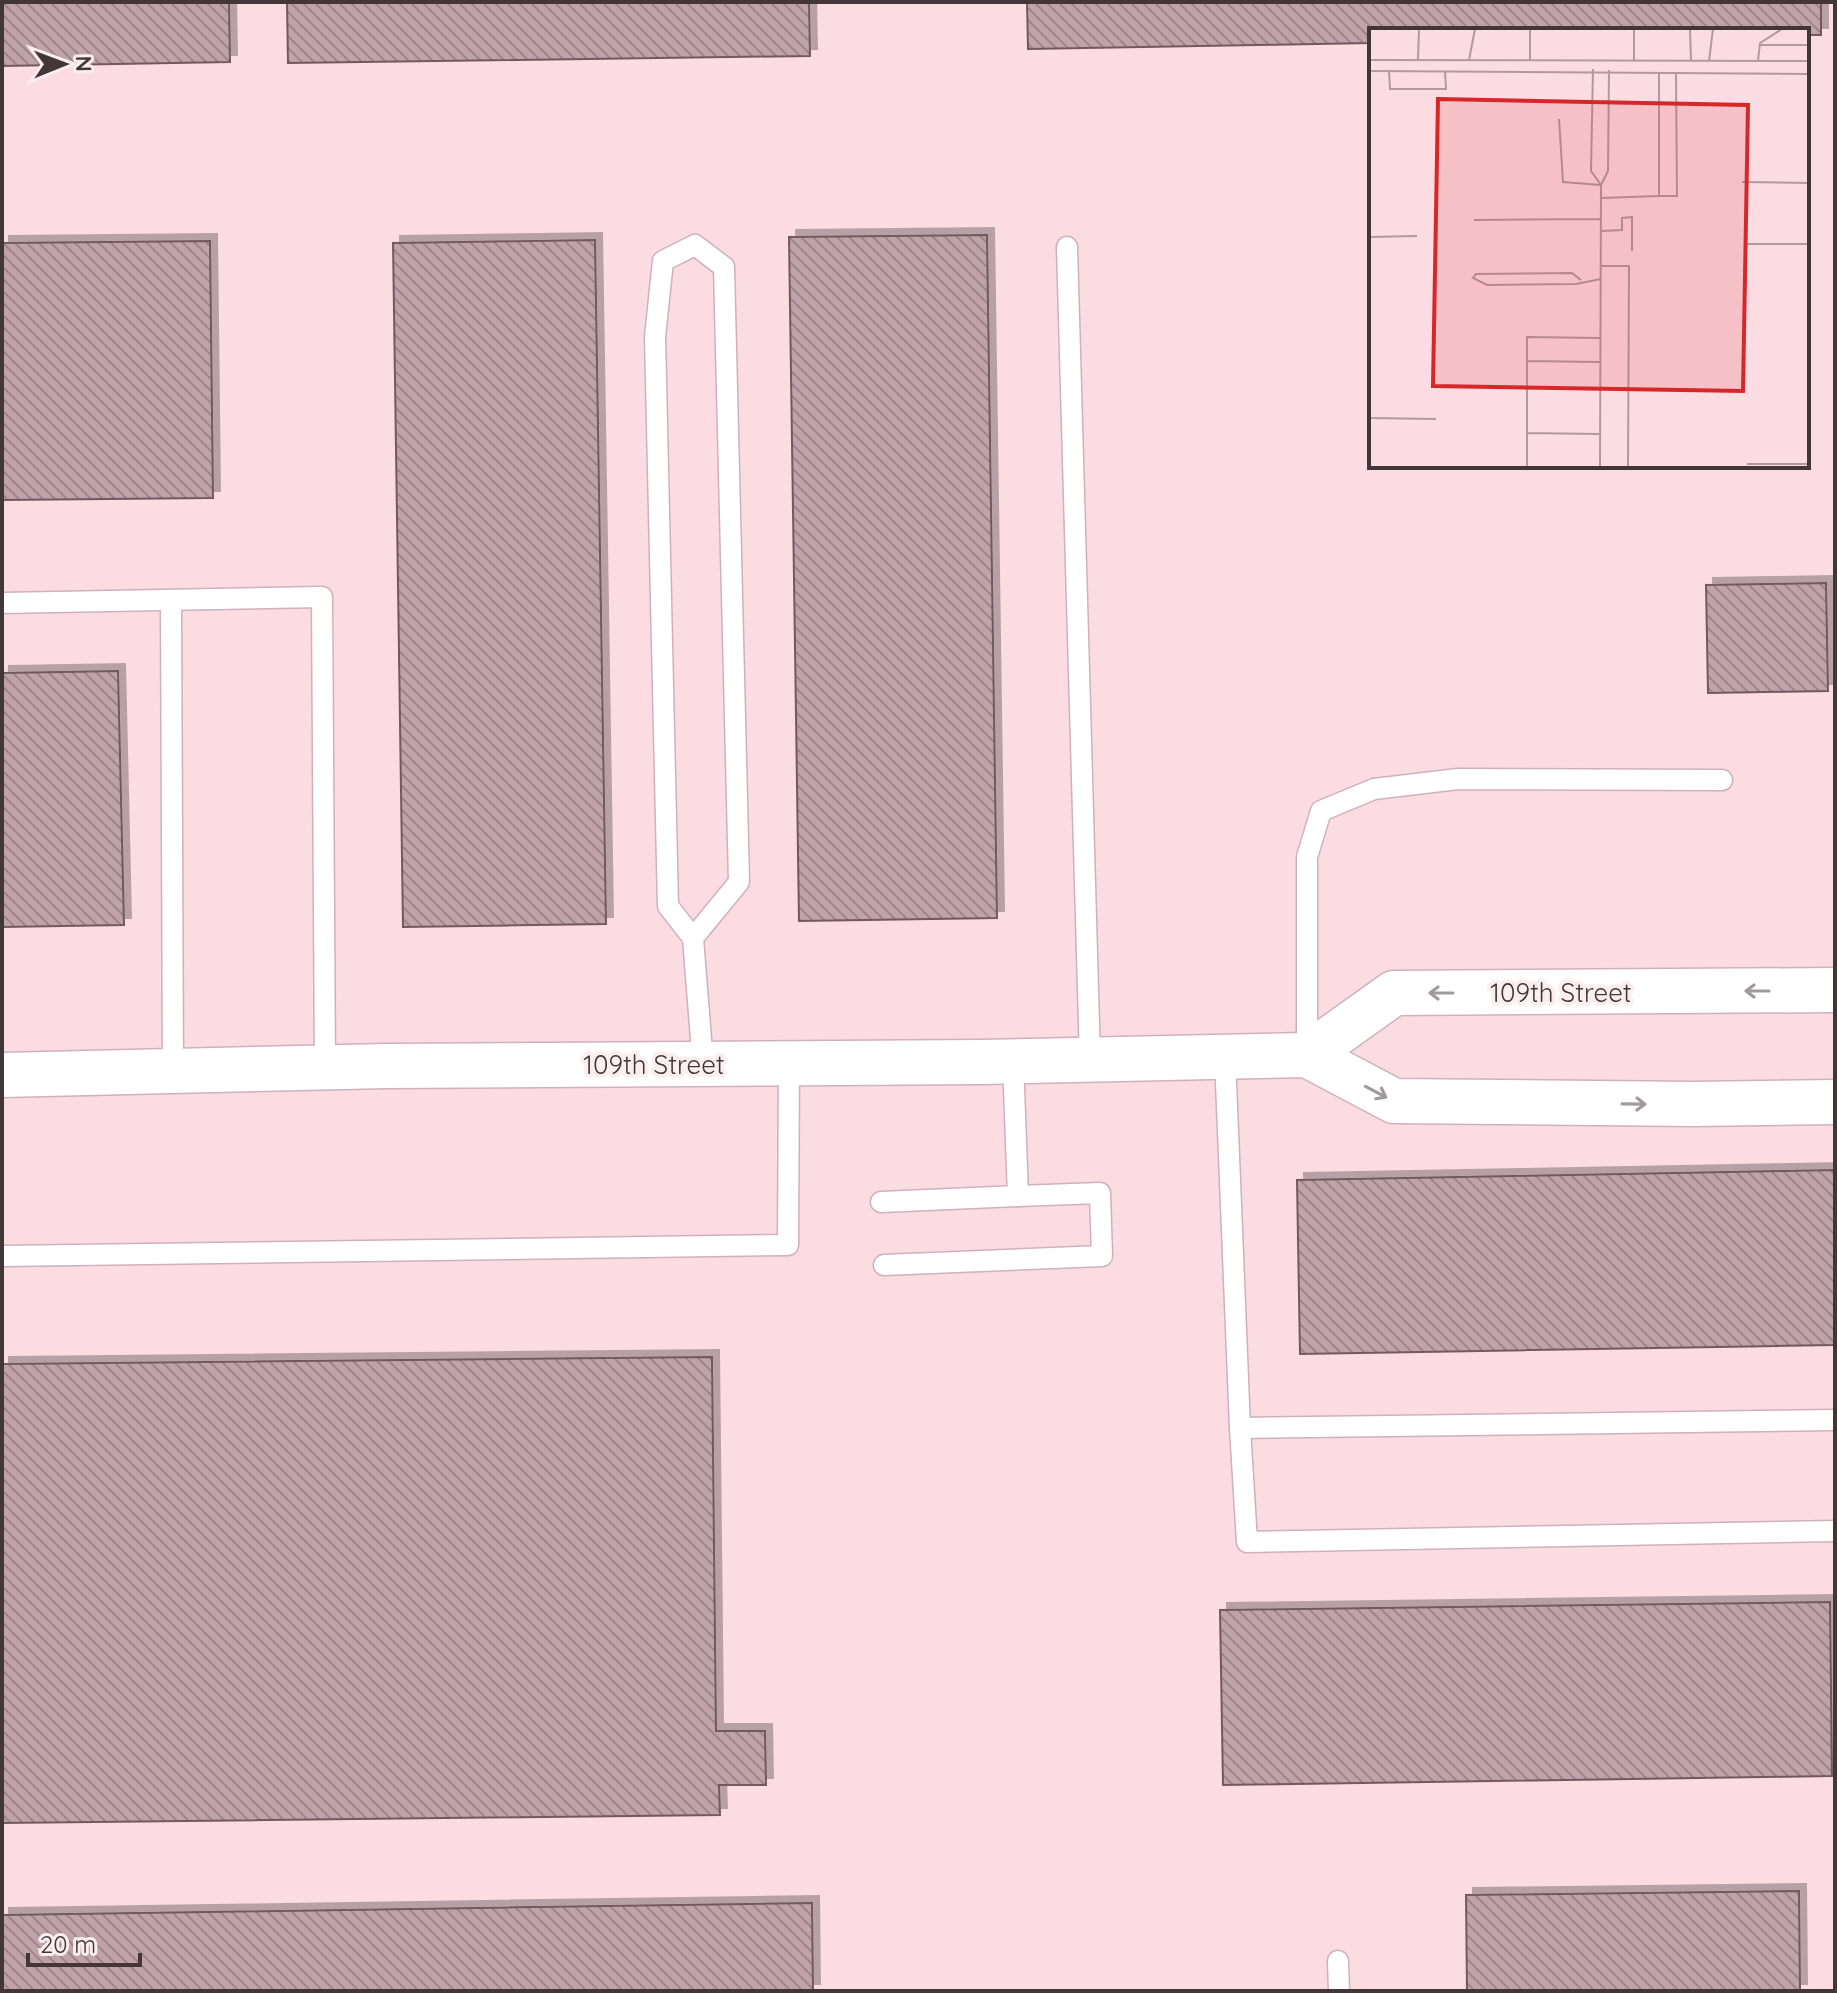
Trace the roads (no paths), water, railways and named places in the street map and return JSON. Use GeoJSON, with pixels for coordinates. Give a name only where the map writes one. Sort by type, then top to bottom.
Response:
{"type":"FeatureCollection","features":[{"type":"Feature","properties":{"kind":"street","name":"109th Street"},"geometry":{"type":"LineString","coordinates":[[1307,1055],[1394,993],[1835,990]]}},
{"type":"Feature","properties":{"kind":"street","name":"109th Street"},"geometry":{"type":"LineString","coordinates":[[2,1075],[1307,1055],[1394,1101],[1835,1102]]}},
{"type":"Feature","properties":{"kind":"lane"},"geometry":{"type":"LineString","coordinates":[[693,938],[739,882],[724,267],[695,245],[663,261],[655,337],[668,906],[693,938],[703,1064]]}},
{"type":"Feature","properties":{"kind":"lane"},"geometry":{"type":"LineString","coordinates":[[1067,247],[1090,1060]]}},
{"type":"Feature","properties":{"kind":"lane"},"geometry":{"type":"LineString","coordinates":[[2,603],[322,597],[325,1068]]}},
{"type":"Feature","properties":{"kind":"lane"},"geometry":{"type":"LineString","coordinates":[[171,600],[173,1071]]}},
{"type":"Feature","properties":{"kind":"lane"},"geometry":{"type":"LineString","coordinates":[[1307,1055],[1307,857],[1321,811],[1374,789],[1458,779],[1722,780]]}},
{"type":"Feature","properties":{"kind":"lane"},"geometry":{"type":"LineString","coordinates":[[1225,1057],[1247,1542],[1835,1531]]}},
{"type":"Feature","properties":{"kind":"lane"},"geometry":{"type":"LineString","coordinates":[[1013,1061],[1018,1196]]}},
{"type":"Feature","properties":{"kind":"lane"},"geometry":{"type":"LineString","coordinates":[[2,1256],[788,1245],[789,1063]]}},
{"type":"Feature","properties":{"kind":"lane"},"geometry":{"type":"LineString","coordinates":[[881,1202],[1100,1193],[1102,1256],[884,1265]]}},
{"type":"Feature","properties":{"kind":"lane"},"geometry":{"type":"LineString","coordinates":[[1240,1428],[1835,1420]]}},
{"type":"Feature","properties":{"kind":"lane"},"geometry":{"type":"LineString","coordinates":[[1338,1961],[1339,1991]]}}]}
